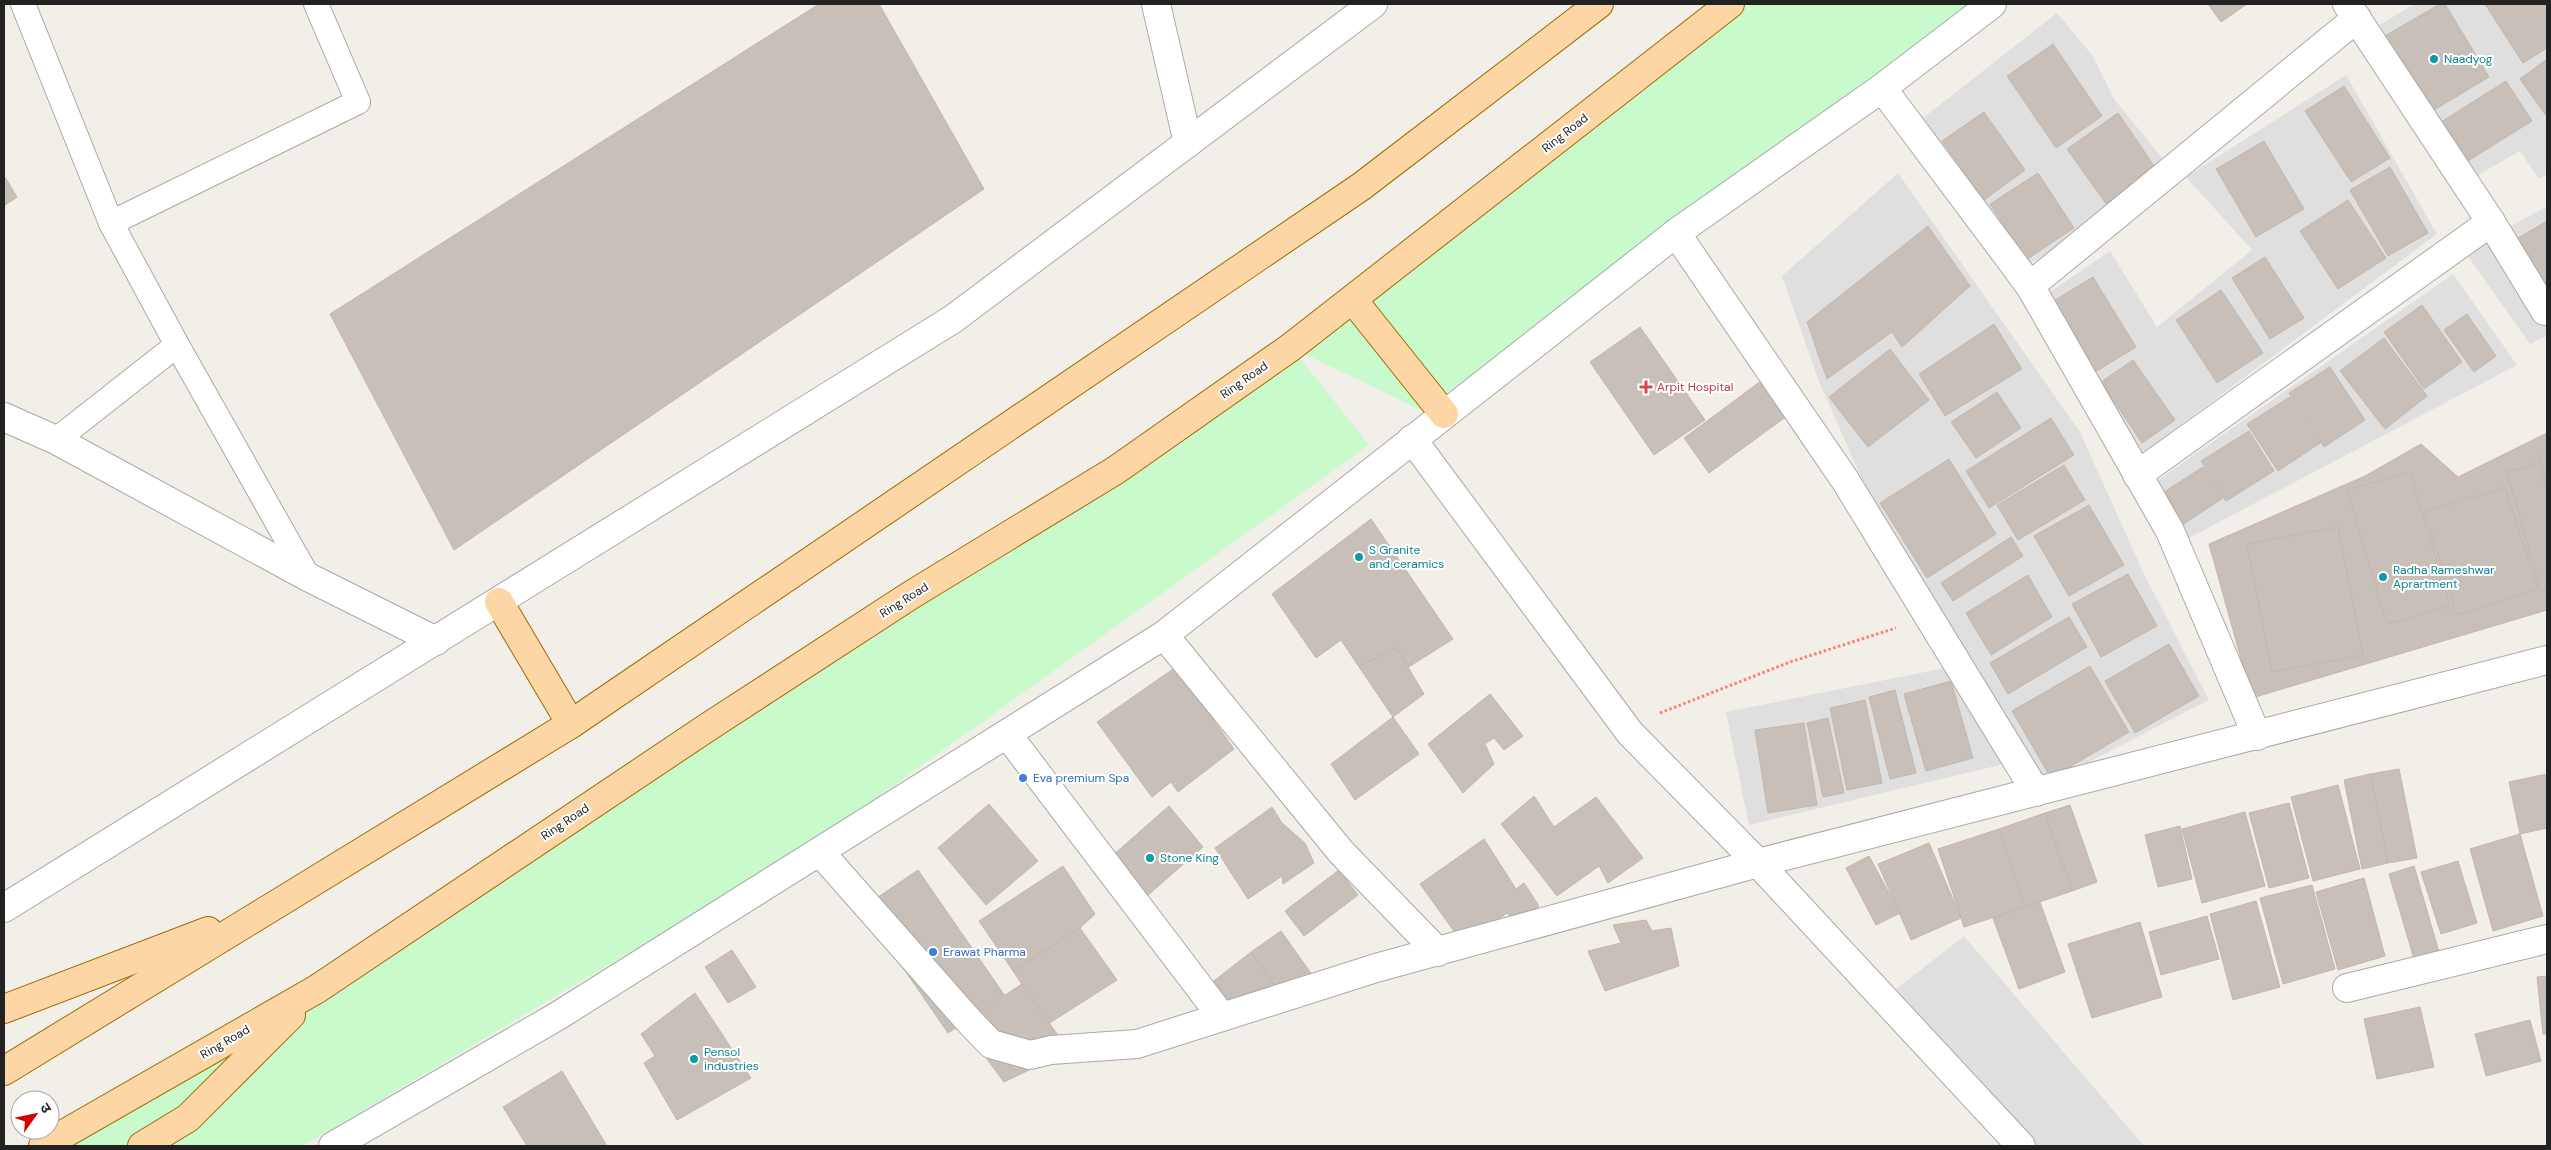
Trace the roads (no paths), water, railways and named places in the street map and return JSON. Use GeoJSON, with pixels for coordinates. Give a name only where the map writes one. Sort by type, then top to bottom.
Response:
{"type":"FeatureCollection","features":[{"type":"Feature","properties":{"kind":"main road"},"geometry":{"type":"LineString","coordinates":[[4,1071],[571,724],[1362,186],[1599,4]]}},
{"type":"Feature","properties":{"kind":"main road","name":"Ring Road"},"geometry":{"type":"LineString","coordinates":[[43,1146],[317,989],[732,711],[911,595],[1116,470],[1291,347],[1353,300],[1730,4]]}},
{"type":"Feature","properties":{"kind":"main road"},"geometry":{"type":"LineString","coordinates":[[1353,300],[1444,414]]}},
{"type":"Feature","properties":{"kind":"main road"},"geometry":{"type":"LineString","coordinates":[[499,602],[571,724]]}},
{"type":"Feature","properties":{"kind":"main road"},"geometry":{"type":"LineString","coordinates":[[4,1009],[268,908]]}},
{"type":"Feature","properties":{"kind":"main road"},"geometry":{"type":"LineString","coordinates":[[142,1146],[188,1118],[317,989]]}},
{"type":"Feature","properties":{"kind":"street"},"geometry":{"type":"LineString","coordinates":[[1156,4],[1188,143]]}},
{"type":"Feature","properties":{"kind":"street"},"geometry":{"type":"LineString","coordinates":[[4,908],[436,642],[953,319],[1373,4]]}},
{"type":"Feature","properties":{"kind":"street"},"geometry":{"type":"LineString","coordinates":[[333,1146],[556,1018],[1164,635],[1676,233],[1882,88],[1992,4]]}},
{"type":"Feature","properties":{"kind":"street"},"geometry":{"type":"LineString","coordinates":[[2030,286],[2352,11],[2491,222],[2546,311]]}},
{"type":"Feature","properties":{"kind":"street"},"geometry":{"type":"LineString","coordinates":[[1882,88],[2030,286],[2170,531],[2257,736]]}},
{"type":"Feature","properties":{"kind":"street"},"geometry":{"type":"LineString","coordinates":[[2137,475],[2491,222]]}},
{"type":"Feature","properties":{"kind":"street"},"geometry":{"type":"LineString","coordinates":[[1676,233],[1845,480],[2036,792]]}},
{"type":"Feature","properties":{"kind":"street"},"geometry":{"type":"LineString","coordinates":[[4,417],[56,440],[308,577],[436,642]]}},
{"type":"Feature","properties":{"kind":"street"},"geometry":{"type":"LineString","coordinates":[[1412,439],[1630,733],[1758,863],[2021,1146]]}},
{"type":"Feature","properties":{"kind":"street"},"geometry":{"type":"LineString","coordinates":[[1164,635],[1341,852],[1438,952]]}},
{"type":"Feature","properties":{"kind":"street"},"geometry":{"type":"LineString","coordinates":[[820,852],[968,1022],[991,1044],[1030,1055],[1051,1050],[1137,1044],[1376,968],[1758,863],[2547,660]]}},
{"type":"Feature","properties":{"kind":"street"},"geometry":{"type":"LineString","coordinates":[[1007,734],[1222,1016]]}},
{"type":"Feature","properties":{"kind":"street"},"geometry":{"type":"LineString","coordinates":[[2347,988],[2547,939]]}},
{"type":"Feature","properties":{"kind":"lane"},"geometry":{"type":"LineString","coordinates":[[23,4],[111,223],[177,345],[308,577]]}},
{"type":"Feature","properties":{"kind":"lane"},"geometry":{"type":"LineString","coordinates":[[111,223],[358,102],[316,4]]}},
{"type":"Feature","properties":{"kind":"lane"},"geometry":{"type":"LineString","coordinates":[[56,440],[177,345]]}},
{"type":"Feature","properties":{"kind":"place","name":"Naadyog"},"geometry":{"type":"Point","coordinates":[2434,59]}},
{"type":"Feature","properties":{"kind":"place","name":"Arpit Hospital"},"geometry":{"type":"Point","coordinates":[1646,387]}},
{"type":"Feature","properties":{"kind":"place","name":"S Granite and ceramics"},"geometry":{"type":"Point","coordinates":[1359,557]}},
{"type":"Feature","properties":{"kind":"place","name":"Radha Rameshwar Aprartment"},"geometry":{"type":"Point","coordinates":[2383,577]}},
{"type":"Feature","properties":{"kind":"place","name":"Eva premium Spa"},"geometry":{"type":"Point","coordinates":[1023,778]}},
{"type":"Feature","properties":{"kind":"place","name":"Stone King"},"geometry":{"type":"Point","coordinates":[1150,858]}},
{"type":"Feature","properties":{"kind":"place","name":"Erawat Pharma"},"geometry":{"type":"Point","coordinates":[933,952]}},
{"type":"Feature","properties":{"kind":"place","name":"Pensol industries"},"geometry":{"type":"Point","coordinates":[694,1059]}}]}
